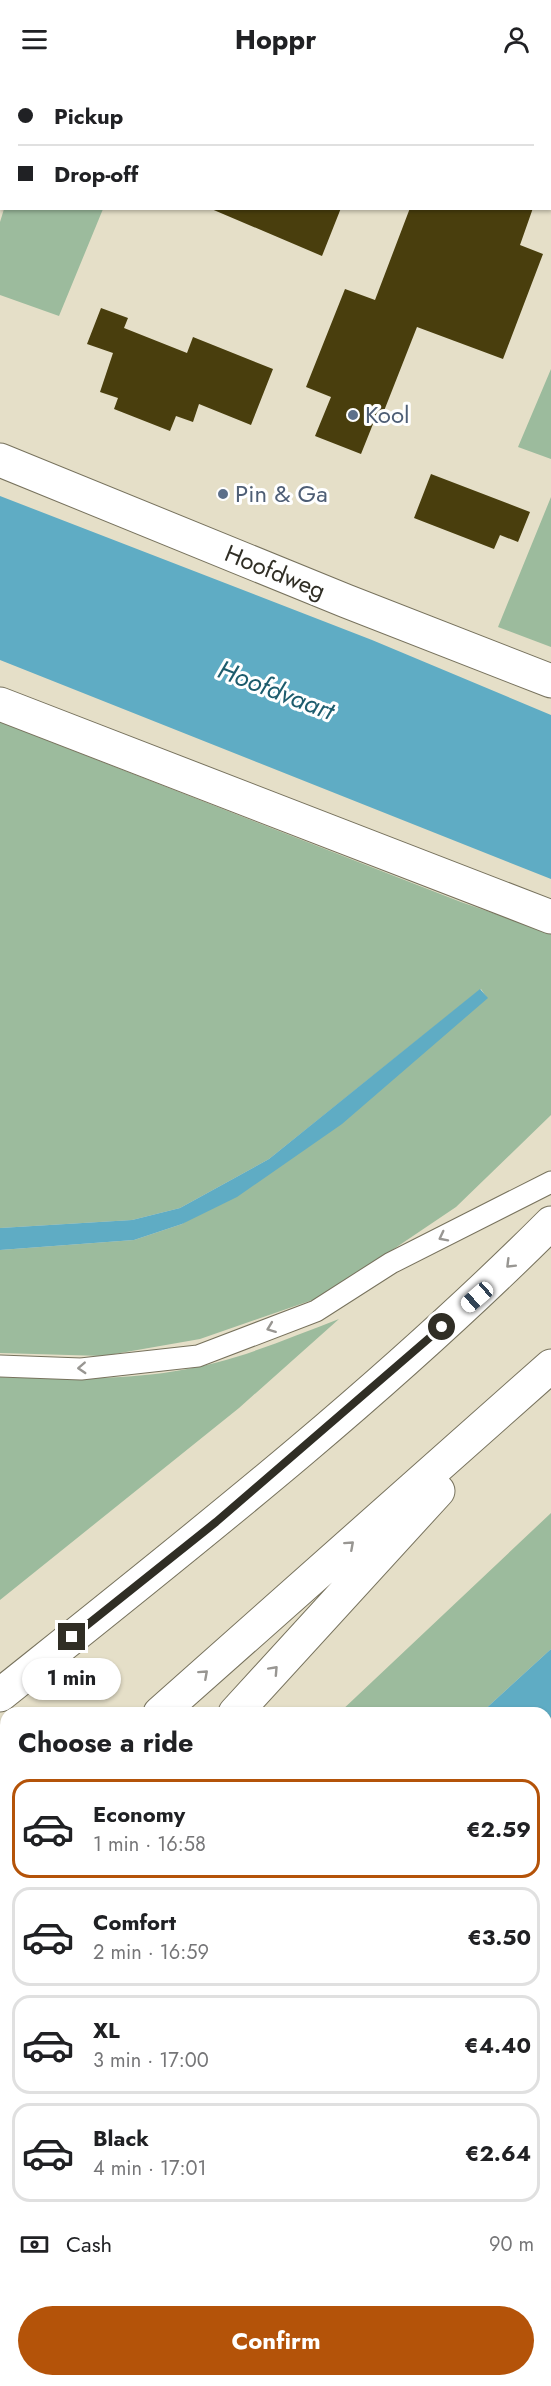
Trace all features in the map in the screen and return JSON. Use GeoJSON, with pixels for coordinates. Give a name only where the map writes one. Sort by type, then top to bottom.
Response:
{"type":"FeatureCollection","features":[{"type":"Feature","properties":{"kind":"main road","name":"Hoofdweg"},"geometry":{"type":"LineString","coordinates":[[0,460],[335,597],[551,681]]}},
{"type":"Feature","properties":{"kind":"main road"},"geometry":{"type":"LineString","coordinates":[[0,704],[551,916]]}},
{"type":"Feature","properties":{"kind":"main road"},"geometry":{"type":"LineString","coordinates":[[0,1695],[216,1522],[477,1297],[551,1223]]}},
{"type":"Feature","properties":{"kind":"main road"},"geometry":{"type":"LineString","coordinates":[[167,1707],[551,1367]]}},
{"type":"Feature","properties":{"kind":"main road"},"geometry":{"type":"LineString","coordinates":[[240,1707],[551,1367]]}},
{"type":"Feature","properties":{"kind":"lane"},"geometry":{"type":"LineString","coordinates":[[0,1366],[81,1369],[198,1356],[316,1311],[391,1263],[551,1182]]}},
{"type":"Feature","properties":{"kind":"green space"},"geometry":{"type":"Polygon","coordinates":[[[4,210],[103,210],[59,316],[0,295],[0,222],[4,210]]]}},
{"type":"Feature","properties":{"kind":"green space"},"geometry":{"type":"Polygon","coordinates":[[[551,369],[551,459],[518,447],[551,369]]]}},
{"type":"Feature","properties":{"kind":"green space"},"geometry":{"type":"Polygon","coordinates":[[[551,497],[551,647],[498,627],[551,497]]]}},
{"type":"Feature","properties":{"kind":"green space"},"geometry":{"type":"Polygon","coordinates":[[[0,722],[461,902],[551,933],[551,1115],[456,1207],[324,1296],[200,1339],[103,1356],[0,1353],[0,1250],[134,1240],[182,1224],[487,998],[481,989],[269,1159],[180,1208],[132,1220],[0,1228],[0,722]]]}},
{"type":"Feature","properties":{"kind":"green space"},"geometry":{"type":"Polygon","coordinates":[[[339,1319],[239,1408],[0,1600],[0,1377],[59,1379],[119,1377],[178,1371],[236,1357],[339,1319]]]}},
{"type":"Feature","properties":{"kind":"green space"},"geometry":{"type":"Polygon","coordinates":[[[551,1513],[551,1649],[488,1707],[345,1707],[551,1513]]]}},
{"type":"Feature","properties":{"kind":"water","name":"Hoofdvaart"},"geometry":{"type":"Polygon","coordinates":[[[0,496],[372,640],[551,715],[551,879],[0,660],[0,496]]]}},
{"type":"Feature","properties":{"kind":"water"},"geometry":{"type":"Polygon","coordinates":[[[480,989],[488,998],[342,1124],[237,1197],[182,1224],[134,1240],[0,1250],[0,1228],[132,1220],[180,1208],[269,1159],[480,989]]]}},
{"type":"Feature","properties":{"kind":"water"},"geometry":{"type":"Polygon","coordinates":[[[551,1649],[551,1707],[488,1707],[551,1649]]]}},
{"type":"Feature","properties":{"kind":"building"},"geometry":{"type":"Polygon","coordinates":[[[214,210],[340,210],[322,256],[214,210]]]}},
{"type":"Feature","properties":{"kind":"building"},"geometry":{"type":"Polygon","coordinates":[[[409,210],[532,210],[520,245],[543,254],[503,359],[417,327],[382,416],[377,414],[361,454],[315,436],[331,397],[306,387],[345,289],[375,300],[409,210]]]}},
{"type":"Feature","properties":{"kind":"building"},"geometry":{"type":"Polygon","coordinates":[[[101,308],[128,318],[124,328],[187,353],[193,337],[273,369],[251,425],[199,404],[193,422],[176,416],[170,431],[114,409],[118,398],[100,392],[113,353],[87,344],[101,308]]]}},
{"type":"Feature","properties":{"kind":"building"},"geometry":{"type":"Polygon","coordinates":[[[431,474],[530,512],[518,542],[500,535],[494,549],[414,518],[431,474]]]}},
{"type":"Feature","properties":{"kind":"place","name":"Kool"},"geometry":{"type":"Point","coordinates":[353,415]}},
{"type":"Feature","properties":{"kind":"place","name":"Pin & Ga"},"geometry":{"type":"Point","coordinates":[223,494]}},
{"type":"Feature","properties":{"kind":"route"},"geometry":{"type":"LineString","coordinates":[[72,1637],[216,1522],[442,1327]]}}]}
